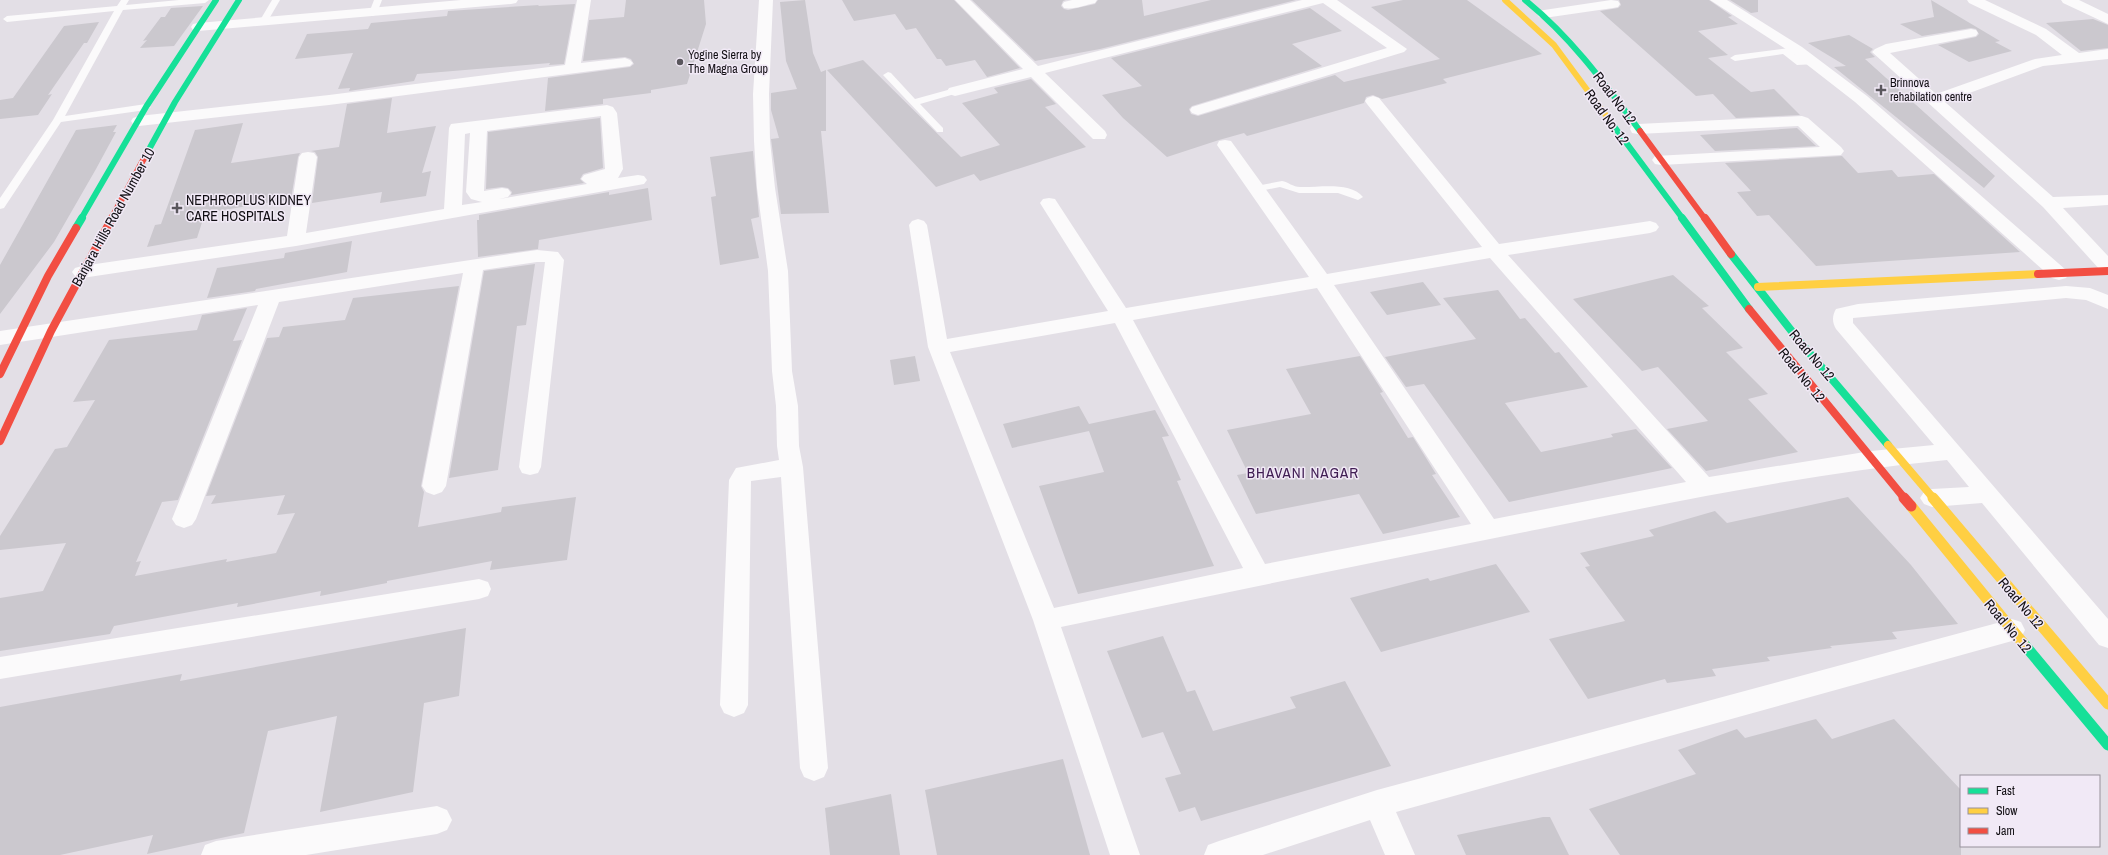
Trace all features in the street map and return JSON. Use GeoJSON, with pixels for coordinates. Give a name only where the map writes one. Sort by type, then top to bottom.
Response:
{"type":"FeatureCollection","features":[{"type":"Feature","properties":{"kind":"main road","name":"Banjara Hills Road Number 10"},"geometry":{"type":"LineString","coordinates":[[0,374],[10,337],[48,276],[142,114],[216,0]]}},
{"type":"Feature","properties":{"kind":"main road","name":"Banjara Hills Road Number 10"},"geometry":{"type":"LineString","coordinates":[[0,440],[51,331],[82,272],[166,118],[239,0]]}},
{"type":"Feature","properties":{"kind":"main road","name":"Road No. 12"},"geometry":{"type":"LineString","coordinates":[[1505,0],[1554,46],[1756,319],[2108,745]]}},
{"type":"Feature","properties":{"kind":"main road","name":"Road No 12"},"geometry":{"type":"LineString","coordinates":[[1525,0],[1544,14],[1601,78],[1714,233],[1801,343],[2108,704]]}},
{"type":"Feature","properties":{"kind":"main road"},"geometry":{"type":"LineString","coordinates":[[1758,287],[2108,271]]}},
{"type":"Feature","properties":{"kind":"street"},"geometry":{"type":"LineString","coordinates":[[198,27],[263,22],[375,6],[511,0]]}},
{"type":"Feature","properties":{"kind":"street"},"geometry":{"type":"LineString","coordinates":[[572,69],[584,0]]}},
{"type":"Feature","properties":{"kind":"street"},"geometry":{"type":"LineString","coordinates":[[766,0],[761,94],[762,141],[766,188],[778,271],[782,371],[787,406],[788,446],[792,467],[814,768]]}},
{"type":"Feature","properties":{"kind":"street"},"geometry":{"type":"LineString","coordinates":[[962,0],[1100,135]]}},
{"type":"Feature","properties":{"kind":"street"},"geometry":{"type":"LineString","coordinates":[[1069,5],[1090,0]]}},
{"type":"Feature","properties":{"kind":"street"},"geometry":{"type":"LineString","coordinates":[[955,91],[1319,0]]}},
{"type":"Feature","properties":{"kind":"street"},"geometry":{"type":"LineString","coordinates":[[1198,110],[1399,49],[1327,0]]}},
{"type":"Feature","properties":{"kind":"street"},"geometry":{"type":"LineString","coordinates":[[1717,0],[1791,51],[1813,62],[1861,99],[2059,274]]}},
{"type":"Feature","properties":{"kind":"street"},"geometry":{"type":"LineString","coordinates":[[1974,0],[2041,32],[2074,57]]}},
{"type":"Feature","properties":{"kind":"street"},"geometry":{"type":"LineString","coordinates":[[2068,0],[2108,20]]}},
{"type":"Feature","properties":{"kind":"street"},"geometry":{"type":"LineString","coordinates":[[1544,14],[1614,4]]}},
{"type":"Feature","properties":{"kind":"street"},"geometry":{"type":"LineString","coordinates":[[1971,33],[1880,50],[1884,56],[2049,203],[2108,267]]}},
{"type":"Feature","properties":{"kind":"street"},"geometry":{"type":"LineString","coordinates":[[1935,100],[1997,79],[2040,62],[2108,54]]}},
{"type":"Feature","properties":{"kind":"street"},"geometry":{"type":"LineString","coordinates":[[142,114],[166,118],[329,100],[625,62]]}},
{"type":"Feature","properties":{"kind":"street"},"geometry":{"type":"LineString","coordinates":[[1373,100],[1486,238],[1494,251],[1704,487]]}},
{"type":"Feature","properties":{"kind":"street"},"geometry":{"type":"LineString","coordinates":[[82,272],[296,240],[453,211],[607,176],[612,174],[614,169],[609,113],[606,110],[601,110],[457,129],[453,211]]}},
{"type":"Feature","properties":{"kind":"street"},"geometry":{"type":"LineString","coordinates":[[1638,129],[1802,121],[1835,151],[1661,160]]}},
{"type":"Feature","properties":{"kind":"street"},"geometry":{"type":"LineString","coordinates":[[479,127],[475,192],[477,195],[483,197],[511,197],[638,180]]}},
{"type":"Feature","properties":{"kind":"street"},"geometry":{"type":"LineString","coordinates":[[1225,145],[1322,281],[1488,530]]}},
{"type":"Feature","properties":{"kind":"street"},"geometry":{"type":"LineString","coordinates":[[296,240],[308,157]]}},
{"type":"Feature","properties":{"kind":"street"},"geometry":{"type":"LineString","coordinates":[[2049,203],[2108,200]]}},
{"type":"Feature","properties":{"kind":"street"},"geometry":{"type":"LineString","coordinates":[[1049,203],[1120,316],[1258,575]]}},
{"type":"Feature","properties":{"kind":"street"},"geometry":{"type":"LineString","coordinates":[[918,225],[938,347],[1046,620],[1125,855]]}},
{"type":"Feature","properties":{"kind":"street"},"geometry":{"type":"LineString","coordinates":[[938,347],[1494,251],[1650,227]]}},
{"type":"Feature","properties":{"kind":"street"},"geometry":{"type":"LineString","coordinates":[[10,337],[474,267],[537,256],[550,256],[555,260],[530,467]]}},
{"type":"Feature","properties":{"kind":"street"},"geometry":{"type":"LineString","coordinates":[[434,486],[474,267]]}},
{"type":"Feature","properties":{"kind":"street"},"geometry":{"type":"LineString","coordinates":[[2108,303],[2090,294],[2066,292],[1858,310],[1843,314],[1843,324],[2108,637]]}},
{"type":"Feature","properties":{"kind":"street"},"geometry":{"type":"LineString","coordinates":[[184,518],[271,297]]}},
{"type":"Feature","properties":{"kind":"street"},"geometry":{"type":"LineString","coordinates":[[1046,620],[1258,575],[1704,487],[1871,459],[1952,451]]}},
{"type":"Feature","properties":{"kind":"street"},"geometry":{"type":"LineString","coordinates":[[734,705],[740,480],[744,474],[792,467]]}},
{"type":"Feature","properties":{"kind":"street"},"geometry":{"type":"LineString","coordinates":[[1932,498],[1988,494]]}},
{"type":"Feature","properties":{"kind":"street"},"geometry":{"type":"LineString","coordinates":[[0,668],[478,588]]}},
{"type":"Feature","properties":{"kind":"street"},"geometry":{"type":"LineString","coordinates":[[1219,855],[1377,804],[2012,630]]}},
{"type":"Feature","properties":{"kind":"street"},"geometry":{"type":"LineString","coordinates":[[1377,804],[1400,855]]}},
{"type":"Feature","properties":{"kind":"street"},"geometry":{"type":"LineString","coordinates":[[216,855],[437,820]]}},
{"type":"Feature","properties":{"kind":"lane"},"geometry":{"type":"LineString","coordinates":[[7,19],[123,4],[206,0]]}},
{"type":"Feature","properties":{"kind":"lane"},"geometry":{"type":"LineString","coordinates":[[263,22],[276,0]]}},
{"type":"Feature","properties":{"kind":"lane"},"geometry":{"type":"LineString","coordinates":[[0,206],[58,120],[123,4]]}},
{"type":"Feature","properties":{"kind":"lane"},"geometry":{"type":"LineString","coordinates":[[1735,58],[1791,51]]}},
{"type":"Feature","properties":{"kind":"lane"},"geometry":{"type":"LineString","coordinates":[[888,76],[940,130]]}},
{"type":"Feature","properties":{"kind":"lane"},"geometry":{"type":"LineString","coordinates":[[913,103],[955,91]]}},
{"type":"Feature","properties":{"kind":"lane"},"geometry":{"type":"LineString","coordinates":[[58,120],[142,114]]}},
{"type":"Feature","properties":{"kind":"lane"},"geometry":{"type":"LineString","coordinates":[[1255,189],[1282,184],[1289,190],[1300,192],[1318,188],[1333,189],[1358,197]]}},
{"type":"Feature","properties":{"kind":"building"},"geometry":{"type":"Polygon","coordinates":[[[626,0],[704,0],[706,24],[687,84],[651,90],[651,93],[603,99],[603,104],[545,111],[548,78],[630,67],[634,64],[631,59],[625,57],[583,61],[589,20],[624,17],[626,0]]]}},
{"type":"Feature","properties":{"kind":"building"},"geometry":{"type":"Polygon","coordinates":[[[805,0],[813,53],[821,72],[826,70],[826,131],[821,131],[829,213],[781,214],[771,139],[779,138],[771,110],[771,93],[797,89],[786,61],[780,2],[805,0]]]}},
{"type":"Feature","properties":{"kind":"building"},"geometry":{"type":"Polygon","coordinates":[[[842,0],[954,0],[1020,68],[987,77],[975,60],[946,66],[941,59],[937,59],[916,28],[906,30],[895,14],[854,21],[842,0]]]}},
{"type":"Feature","properties":{"kind":"building"},"geometry":{"type":"Polygon","coordinates":[[[972,0],[1066,0],[1063,1],[1061,6],[1068,10],[1095,4],[1098,0],[1142,0],[1144,16],[1211,0],[1296,0],[1100,49],[1035,61],[972,0]]]}},
{"type":"Feature","properties":{"kind":"building"},"geometry":{"type":"Polygon","coordinates":[[[1403,0],[1467,0],[1542,54],[1443,79],[1447,83],[1411,92],[1382,99],[1373,95],[1366,97],[1364,103],[1247,136],[1244,133],[1167,157],[1123,118],[1102,95],[1142,86],[1111,58],[1310,8],[1342,31],[1292,44],[1322,66],[1192,106],[1189,109],[1191,114],[1198,116],[1335,75],[1344,82],[1440,59],[1371,7],[1403,0]]]}},
{"type":"Feature","properties":{"kind":"building"},"geometry":{"type":"Polygon","coordinates":[[[1619,0],[1709,0],[1732,16],[1728,17],[1738,24],[1698,31],[1728,55],[1708,58],[1751,92],[1774,89],[1800,115],[1736,118],[1713,94],[1696,96],[1600,11],[1618,8],[1621,5],[1619,0]]]}},
{"type":"Feature","properties":{"kind":"building"},"geometry":{"type":"Polygon","coordinates":[[[1730,0],[1758,0],[1758,12],[1751,13],[1730,0]]]}},
{"type":"Feature","properties":{"kind":"building"},"geometry":{"type":"Polygon","coordinates":[[[1931,0],[2000,41],[1995,42],[2012,51],[1969,62],[1938,45],[1976,37],[1979,34],[1976,29],[1971,28],[1922,36],[1900,24],[1934,17],[1931,0]]]}},
{"type":"Feature","properties":{"kind":"building"},"geometry":{"type":"Polygon","coordinates":[[[575,4],[564,64],[549,65],[550,63],[417,74],[414,81],[349,91],[350,88],[338,89],[353,53],[295,59],[307,34],[368,29],[371,23],[447,16],[448,11],[575,4]]]}},
{"type":"Feature","properties":{"kind":"building"},"geometry":{"type":"Polygon","coordinates":[[[203,6],[174,46],[140,48],[147,40],[143,41],[161,17],[165,17],[171,8],[203,6]]]}},
{"type":"Feature","properties":{"kind":"building"},"geometry":{"type":"Polygon","coordinates":[[[2093,19],[2108,25],[2108,48],[2081,51],[2046,23],[2093,19]]]}},
{"type":"Feature","properties":{"kind":"building"},"geometry":{"type":"Polygon","coordinates":[[[99,22],[87,43],[84,43],[48,95],[52,94],[38,115],[0,119],[0,100],[13,98],[64,26],[99,22]]]}},
{"type":"Feature","properties":{"kind":"building"},"geometry":{"type":"Polygon","coordinates":[[[1849,35],[1873,49],[1870,52],[1875,57],[1865,59],[1995,176],[1984,188],[1834,67],[1846,66],[1808,43],[1849,35]]]}},
{"type":"Feature","properties":{"kind":"building"},"geometry":{"type":"Polygon","coordinates":[[[863,60],[961,157],[1000,145],[962,103],[998,93],[994,88],[1031,79],[1056,104],[1045,107],[1086,147],[980,181],[974,174],[936,187],[827,70],[863,60]]]}},
{"type":"Feature","properties":{"kind":"building"},"geometry":{"type":"Polygon","coordinates":[[[392,98],[387,133],[436,126],[422,173],[431,171],[426,196],[380,203],[382,192],[312,203],[318,157],[315,152],[311,151],[339,147],[347,104],[392,98]]]}},
{"type":"Feature","properties":{"kind":"building"},"geometry":{"type":"Polygon","coordinates":[[[600,118],[603,168],[583,174],[580,179],[584,183],[511,195],[512,192],[508,188],[502,187],[486,189],[488,132],[600,118]]]}},
{"type":"Feature","properties":{"kind":"building"},"geometry":{"type":"Polygon","coordinates":[[[243,123],[231,163],[300,153],[291,199],[205,213],[197,238],[147,247],[155,225],[161,224],[195,130],[243,123]]]}},
{"type":"Feature","properties":{"kind":"building"},"geometry":{"type":"Polygon","coordinates":[[[117,125],[113,132],[116,132],[54,242],[0,314],[0,265],[76,130],[117,125]]]}},
{"type":"Feature","properties":{"kind":"building"},"geometry":{"type":"Polygon","coordinates":[[[1797,128],[1816,146],[1715,151],[1700,135],[1797,128]]]}},
{"type":"Feature","properties":{"kind":"building"},"geometry":{"type":"Polygon","coordinates":[[[753,151],[759,217],[751,219],[759,258],[720,265],[711,197],[716,196],[710,157],[753,151]]]}},
{"type":"Feature","properties":{"kind":"building"},"geometry":{"type":"Polygon","coordinates":[[[1842,156],[1858,173],[1892,170],[1898,177],[1934,174],[2020,252],[1816,266],[1769,215],[1757,216],[1737,192],[1751,191],[1725,163],[1842,156]]]}},
{"type":"Feature","properties":{"kind":"building"},"geometry":{"type":"Polygon","coordinates":[[[648,188],[652,220],[539,240],[538,249],[478,257],[477,220],[479,220],[479,215],[609,192],[609,195],[648,188]]]}},
{"type":"Feature","properties":{"kind":"building"},"geometry":{"type":"Polygon","coordinates":[[[352,241],[347,272],[256,289],[255,291],[207,298],[217,268],[284,258],[285,253],[352,241]]]}},
{"type":"Feature","properties":{"kind":"building"},"geometry":{"type":"Polygon","coordinates":[[[535,264],[526,325],[517,326],[498,470],[449,478],[484,271],[535,264]]]}},
{"type":"Feature","properties":{"kind":"building"},"geometry":{"type":"Polygon","coordinates":[[[1673,275],[1709,306],[1702,308],[1743,348],[1726,352],[1768,394],[1748,399],[1798,452],[1706,471],[1667,429],[1708,421],[1658,367],[1642,371],[1573,299],[1673,275]]]}},
{"type":"Feature","properties":{"kind":"building"},"geometry":{"type":"Polygon","coordinates":[[[1423,282],[1441,305],[1387,315],[1370,292],[1423,282]]]}},
{"type":"Feature","properties":{"kind":"building"},"geometry":{"type":"Polygon","coordinates":[[[459,286],[421,486],[424,492],[418,527],[501,512],[502,507],[576,497],[567,560],[490,570],[492,561],[387,581],[387,583],[320,596],[321,591],[237,607],[238,603],[114,626],[110,634],[0,651],[0,598],[43,591],[66,543],[0,550],[0,536],[55,449],[67,447],[95,400],[73,402],[109,340],[197,330],[202,315],[247,308],[233,341],[242,340],[178,500],[162,502],[136,562],[141,561],[135,576],[227,559],[226,562],[276,553],[295,513],[277,515],[285,495],[211,504],[216,495],[206,496],[267,338],[279,337],[283,327],[345,320],[353,298],[459,286]]]}},
{"type":"Feature","properties":{"kind":"building"},"geometry":{"type":"Polygon","coordinates":[[[1498,290],[1520,319],[1525,318],[1555,353],[1559,352],[1588,387],[1505,403],[1541,452],[1613,437],[1611,434],[1636,429],[1672,468],[1509,502],[1424,384],[1406,387],[1385,357],[1476,339],[1443,298],[1498,290]]]}},
{"type":"Feature","properties":{"kind":"building"},"geometry":{"type":"Polygon","coordinates":[[[915,356],[920,381],[894,385],[890,360],[915,356]]]}},
{"type":"Feature","properties":{"kind":"building"},"geometry":{"type":"Polygon","coordinates":[[[1360,356],[1383,392],[1380,393],[1408,438],[1413,437],[1436,474],[1432,475],[1460,517],[1383,534],[1359,494],[1256,514],[1237,475],[1248,473],[1227,430],[1311,414],[1286,369],[1360,356]]]}},
{"type":"Feature","properties":{"kind":"building"},"geometry":{"type":"Polygon","coordinates":[[[1079,406],[1089,424],[1155,410],[1169,436],[1162,437],[1181,480],[1177,481],[1214,566],[1078,594],[1039,486],[1104,472],[1089,431],[1012,448],[1003,424],[1079,406]]]}},
{"type":"Feature","properties":{"kind":"building"},"geometry":{"type":"Polygon","coordinates":[[[1848,497],[1911,565],[1958,624],[1892,632],[1897,639],[1830,646],[1832,648],[1767,657],[1770,661],[1712,669],[1716,676],[1667,683],[1665,679],[1588,699],[1549,639],[1625,621],[1585,567],[1590,566],[1580,553],[1654,536],[1649,530],[1715,511],[1727,523],[1848,497]]]}},
{"type":"Feature","properties":{"kind":"building"},"geometry":{"type":"Polygon","coordinates":[[[1496,564],[1530,612],[1381,652],[1350,598],[1428,578],[1430,581],[1496,564]]]}},
{"type":"Feature","properties":{"kind":"building"},"geometry":{"type":"Polygon","coordinates":[[[466,628],[459,696],[424,703],[413,792],[320,812],[337,716],[268,731],[244,833],[147,854],[153,835],[60,855],[0,855],[0,707],[182,674],[180,681],[466,628]]]}},
{"type":"Feature","properties":{"kind":"building"},"geometry":{"type":"Polygon","coordinates":[[[1163,636],[1187,692],[1195,690],[1213,731],[1296,708],[1290,697],[1345,681],[1391,766],[1201,821],[1195,807],[1179,812],[1165,778],[1181,774],[1163,732],[1142,738],[1107,651],[1163,636]]]}},
{"type":"Feature","properties":{"kind":"building"},"geometry":{"type":"Polygon","coordinates":[[[1816,719],[1832,739],[1894,719],[1960,789],[1961,855],[1620,855],[1589,809],[1696,774],[1678,750],[1737,729],[1745,738],[1816,719]]]}},
{"type":"Feature","properties":{"kind":"building"},"geometry":{"type":"Polygon","coordinates":[[[1063,759],[1090,855],[937,855],[925,790],[1063,759]]]}},
{"type":"Feature","properties":{"kind":"building"},"geometry":{"type":"Polygon","coordinates":[[[891,794],[900,855],[830,855],[825,808],[891,794]]]}},
{"type":"Feature","properties":{"kind":"building"},"geometry":{"type":"Polygon","coordinates":[[[1543,817],[1550,817],[1569,855],[1466,855],[1457,835],[1543,817]]]}},
{"type":"Feature","properties":{"kind":"traffic: fast"},"geometry":{"type":"LineString","coordinates":[[76,228],[146,107],[216,0]]}},
{"type":"Feature","properties":{"kind":"traffic: fast"},"geometry":{"type":"LineString","coordinates":[[147,153],[175,102],[239,0]]}},
{"type":"Feature","properties":{"kind":"traffic: fast"},"geometry":{"type":"LineString","coordinates":[[1525,0],[1558,28],[1573,44],[1601,78],[1640,131]]}},
{"type":"Feature","properties":{"kind":"traffic: fast"},"geometry":{"type":"LineString","coordinates":[[1613,125],[1749,309]]}},
{"type":"Feature","properties":{"kind":"traffic: fast"},"geometry":{"type":"LineString","coordinates":[[1731,254],[1801,343],[1888,445]]}},
{"type":"Feature","properties":{"kind":"traffic: fast"},"geometry":{"type":"LineString","coordinates":[[2023,643],[2108,745]]}},
{"type":"Feature","properties":{"kind":"traffic: slow"},"geometry":{"type":"LineString","coordinates":[[1505,0],[1554,45],[1613,125]]}},
{"type":"Feature","properties":{"kind":"traffic: slow"},"geometry":{"type":"LineString","coordinates":[[1758,287],[2038,274]]}},
{"type":"Feature","properties":{"kind":"traffic: slow"},"geometry":{"type":"LineString","coordinates":[[1888,445],[2108,704]]}},
{"type":"Feature","properties":{"kind":"traffic: slow"},"geometry":{"type":"LineString","coordinates":[[1911,506],[2023,643]]}},
{"type":"Feature","properties":{"kind":"traffic: jam"},"geometry":{"type":"LineString","coordinates":[[1640,131],[1731,254]]}},
{"type":"Feature","properties":{"kind":"traffic: jam"},"geometry":{"type":"LineString","coordinates":[[0,441],[51,331],[147,153]]}},
{"type":"Feature","properties":{"kind":"traffic: jam"},"geometry":{"type":"LineString","coordinates":[[0,374],[48,276],[76,228]]}},
{"type":"Feature","properties":{"kind":"traffic: jam"},"geometry":{"type":"LineString","coordinates":[[2038,274],[2108,271]]}},
{"type":"Feature","properties":{"kind":"traffic: jam"},"geometry":{"type":"LineString","coordinates":[[1749,309],[1911,506]]}},
{"type":"Feature","properties":{"kind":"place","name":"Yogine Sierra by The Magna Group"},"geometry":{"type":"Point","coordinates":[680,62]}},
{"type":"Feature","properties":{"kind":"place","name":"Brinnova rehabilation centre"},"geometry":{"type":"Point","coordinates":[1881,90]}},
{"type":"Feature","properties":{"kind":"place","name":"NEPHROPLUS KIDNEY CARE HOSPITALS"},"geometry":{"type":"Point","coordinates":[177,208]}},
{"type":"Feature","properties":{"kind":"district","name":"BHAVANI NAGAR"},"geometry":{"type":"Point","coordinates":[1303,472]}}]}
